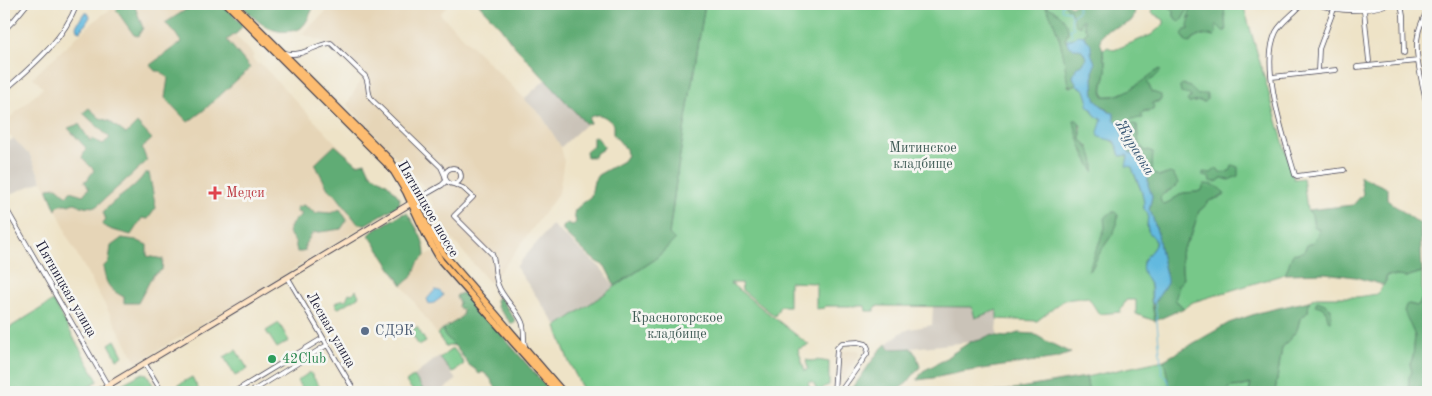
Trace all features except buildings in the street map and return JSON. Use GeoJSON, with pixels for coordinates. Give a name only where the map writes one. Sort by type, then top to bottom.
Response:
{"type":"FeatureCollection","features":[{"type":"Feature","properties":{"kind":"main road","name":"Пятницкое шоссе"},"geometry":{"type":"LineString","coordinates":[[227,4],[386,163],[413,202],[443,253],[563,392]]}},
{"type":"Feature","properties":{"kind":"main road","name":"Пятницкое шоссе"},"geometry":{"type":"LineString","coordinates":[[234,4],[390,160],[404,180],[426,235],[442,261],[557,392]]}},
{"type":"Feature","properties":{"kind":"street"},"geometry":{"type":"LineString","coordinates":[[4,30],[27,4]]}},
{"type":"Feature","properties":{"kind":"street"},"geometry":{"type":"LineString","coordinates":[[4,91],[56,41],[66,27],[77,4]]}},
{"type":"Feature","properties":{"kind":"street"},"geometry":{"type":"LineString","coordinates":[[1302,4],[1280,26],[1275,35],[1271,53],[1272,77],[1280,122],[1295,175],[1344,170]]}},
{"type":"Feature","properties":{"kind":"street"},"geometry":{"type":"LineString","coordinates":[[1317,4],[1336,10],[1366,10],[1389,4]]}},
{"type":"Feature","properties":{"kind":"street"},"geometry":{"type":"LineString","coordinates":[[1318,71],[1319,49],[1338,4]]}},
{"type":"Feature","properties":{"kind":"street"},"geometry":{"type":"LineString","coordinates":[[1368,4],[1366,10],[1369,61]]}},
{"type":"Feature","properties":{"kind":"street"},"geometry":{"type":"LineString","coordinates":[[1401,4],[1404,16],[1404,53]]}},
{"type":"Feature","properties":{"kind":"street"},"geometry":{"type":"LineString","coordinates":[[1428,9],[1417,36],[1418,61],[1428,112]]}},
{"type":"Feature","properties":{"kind":"street"},"geometry":{"type":"LineString","coordinates":[[282,52],[296,54],[306,52],[324,43],[330,43],[365,76],[368,93],[372,100],[441,167],[446,178],[453,184],[463,188],[473,198],[454,216],[492,254],[495,275],[500,289],[523,324],[525,346],[533,358]]}},
{"type":"Feature","properties":{"kind":"street"},"geometry":{"type":"LineString","coordinates":[[1357,67],[1418,61]]}},
{"type":"Feature","properties":{"kind":"street"},"geometry":{"type":"LineString","coordinates":[[1272,77],[1336,70]]}},
{"type":"Feature","properties":{"kind":"street"},"geometry":{"type":"LineString","coordinates":[[441,167],[457,170],[461,176],[463,188]]}},
{"type":"Feature","properties":{"kind":"street"},"geometry":{"type":"LineString","coordinates":[[97,392],[442,185],[447,171],[451,169]]}},
{"type":"Feature","properties":{"kind":"street"},"geometry":{"type":"LineString","coordinates":[[453,184],[459,181],[461,176]]}},
{"type":"Feature","properties":{"kind":"street","name":"Пятницкая улица"},"geometry":{"type":"LineString","coordinates":[[4,205],[108,386]]}},
{"type":"Feature","properties":{"kind":"street","name":"Лесная улица"},"geometry":{"type":"LineString","coordinates":[[288,278],[355,392]]}},
{"type":"Feature","properties":{"kind":"street"},"geometry":{"type":"LineString","coordinates":[[234,392],[323,338]]}},
{"type":"Feature","properties":{"kind":"street"},"geometry":{"type":"LineString","coordinates":[[834,392],[837,348],[842,343],[858,342],[866,344],[868,348],[867,354],[840,392]]}},
{"type":"Feature","properties":{"kind":"street"},"geometry":{"type":"LineString","coordinates":[[251,392],[327,345]]}},
{"type":"Feature","properties":{"kind":"street"},"geometry":{"type":"LineString","coordinates":[[145,364],[162,392]]}},
{"type":"Feature","properties":{"kind":"street"},"geometry":{"type":"LineString","coordinates":[[836,384],[840,389],[844,387]]}},
{"type":"Feature","properties":{"kind":"shaded area","name":"Медси"},"geometry":{"type":"Polygon","coordinates":[[[118,4],[213,4],[232,32],[254,55],[252,58],[258,65],[260,63],[395,206],[137,363],[67,236],[65,228],[29,153],[9,135],[6,137],[4,133],[4,128],[7,125],[5,122],[43,88],[33,77],[94,21],[118,4]]]}},
{"type":"Feature","properties":{"kind":"shaded area"},"geometry":{"type":"Polygon","coordinates":[[[334,4],[449,4],[440,14],[542,116],[561,147],[564,159],[559,193],[490,283],[446,232],[426,189],[347,105],[362,78],[327,45],[302,34],[334,4]]]}},
{"type":"Feature","properties":{"kind":"shaded area"},"geometry":{"type":"Polygon","coordinates":[[[546,79],[586,124],[561,147],[542,116],[524,99],[546,79]]]}},
{"type":"Feature","properties":{"kind":"shaded area"},"geometry":{"type":"Polygon","coordinates":[[[14,139],[29,153],[42,181],[6,196],[4,192],[4,143],[14,139]]]}},
{"type":"Feature","properties":{"kind":"shaded area"},"geometry":{"type":"Polygon","coordinates":[[[552,225],[601,268],[615,287],[557,326],[516,267],[552,225]]]}},
{"type":"Feature","properties":{"kind":"shaded area"},"geometry":{"type":"Polygon","coordinates":[[[432,252],[465,292],[457,295],[458,307],[463,310],[462,316],[437,334],[402,285],[413,276],[418,263],[432,252]]]}},
{"type":"Feature","properties":{"kind":"shaded area"},"geometry":{"type":"Polygon","coordinates":[[[933,307],[972,307],[975,318],[998,310],[997,336],[990,335],[970,342],[889,349],[886,344],[902,332],[932,325],[933,307]]]}},
{"type":"Feature","properties":{"kind":"shaded area"},"geometry":{"type":"Polygon","coordinates":[[[859,350],[859,355],[844,379],[841,380],[840,351],[859,350]]]}},
{"type":"Feature","properties":{"kind":"shaded area"},"geometry":{"type":"Polygon","coordinates":[[[439,356],[456,380],[440,392],[425,392],[414,376],[439,356]]]}},
{"type":"Feature","properties":{"kind":"green space"},"geometry":{"type":"Polygon","coordinates":[[[122,4],[134,4],[143,28],[138,36],[134,35],[116,10],[122,4]]]}},
{"type":"Feature","properties":{"kind":"green space"},"geometry":{"type":"Polygon","coordinates":[[[195,4],[223,4],[243,25],[237,33],[227,40],[250,68],[188,122],[165,98],[168,78],[160,71],[155,71],[150,65],[181,42],[173,30],[165,23],[195,4]]]}},
{"type":"Feature","properties":{"kind":"green space"},"geometry":{"type":"Polygon","coordinates":[[[240,4],[315,4],[301,28],[282,32],[262,24],[240,4]]]}},
{"type":"Feature","properties":{"kind":"green space"},"geometry":{"type":"Polygon","coordinates":[[[479,4],[705,4],[669,234],[675,240],[654,260],[615,286],[605,266],[587,254],[563,231],[563,227],[567,223],[573,225],[576,222],[575,210],[591,196],[594,181],[598,175],[623,161],[627,155],[626,149],[613,134],[613,124],[605,117],[593,116],[589,118],[590,123],[586,124],[479,4]]]}},
{"type":"Feature","properties":{"kind":"green space","name":"Митинское кладбище"},"geometry":{"type":"Polygon","coordinates":[[[705,4],[1064,4],[1070,9],[1072,15],[1082,20],[1085,19],[1087,31],[1084,36],[1068,40],[1067,42],[1065,40],[1068,32],[1066,23],[1053,10],[1053,19],[1064,54],[1069,87],[1077,85],[1085,90],[1088,104],[1095,115],[1102,120],[1100,128],[1116,145],[1119,154],[1122,156],[1127,155],[1142,193],[1144,209],[1148,213],[1148,231],[1155,237],[1155,246],[1143,261],[1143,270],[1151,287],[1151,300],[1155,321],[1136,314],[1136,300],[1126,300],[1120,312],[1099,314],[1088,297],[1064,300],[1037,321],[997,319],[997,310],[975,318],[972,307],[877,306],[875,311],[866,311],[865,306],[825,306],[824,308],[816,309],[816,283],[789,282],[789,306],[780,306],[775,316],[742,290],[741,283],[730,283],[809,345],[798,349],[805,371],[808,369],[806,360],[829,362],[829,385],[820,392],[818,392],[813,382],[808,382],[811,392],[584,392],[569,362],[556,327],[654,260],[675,240],[669,235],[678,167],[705,4]],[[1077,120],[1083,152],[1094,171],[1088,146],[1081,140],[1081,126],[1077,120]],[[1105,228],[1089,270],[1114,232],[1105,228]]]}},
{"type":"Feature","properties":{"kind":"green space"},"geometry":{"type":"Polygon","coordinates":[[[1064,4],[1073,6],[1077,4],[1146,4],[1144,9],[1139,8],[1135,10],[1131,21],[1106,31],[1101,38],[1106,67],[1102,91],[1103,96],[1111,96],[1126,91],[1160,69],[1161,71],[1154,78],[1147,82],[1152,92],[1161,95],[1161,100],[1152,103],[1154,106],[1153,110],[1144,111],[1141,114],[1143,118],[1131,119],[1129,123],[1137,125],[1138,139],[1145,151],[1153,152],[1152,170],[1158,176],[1170,173],[1174,175],[1178,183],[1161,196],[1161,202],[1164,205],[1183,193],[1202,190],[1204,184],[1216,186],[1225,195],[1209,201],[1199,211],[1192,233],[1181,252],[1183,278],[1182,282],[1177,286],[1179,287],[1175,300],[1184,308],[1155,321],[1153,305],[1157,300],[1166,274],[1158,235],[1149,210],[1152,196],[1148,185],[1148,176],[1139,159],[1129,152],[1122,133],[1122,127],[1117,124],[1114,116],[1094,98],[1094,61],[1084,36],[1087,31],[1084,26],[1084,20],[1082,20],[1080,26],[1077,26],[1070,9],[1064,4]]]}},
{"type":"Feature","properties":{"kind":"green space"},"geometry":{"type":"Polygon","coordinates":[[[1154,4],[1167,4],[1174,10],[1174,16],[1178,22],[1181,21],[1189,4],[1193,4],[1189,29],[1182,34],[1186,42],[1204,34],[1214,36],[1216,24],[1225,23],[1224,5],[1222,4],[1243,4],[1294,179],[1303,178],[1307,210],[1312,215],[1314,226],[1320,230],[1312,244],[1308,244],[1301,253],[1294,254],[1285,274],[1193,302],[1184,308],[1175,300],[1177,286],[1183,278],[1181,252],[1192,233],[1199,211],[1209,201],[1224,196],[1202,190],[1183,193],[1164,205],[1161,202],[1162,194],[1176,186],[1166,174],[1158,176],[1152,170],[1152,157],[1139,144],[1137,125],[1128,123],[1130,119],[1145,111],[1149,112],[1151,103],[1158,102],[1157,94],[1152,92],[1147,82],[1154,78],[1156,71],[1139,85],[1118,95],[1104,96],[1103,92],[1106,66],[1103,50],[1108,47],[1114,50],[1151,35],[1164,24],[1164,20],[1152,13],[1154,4]],[[1185,84],[1180,86],[1181,93],[1190,95],[1192,98],[1189,98],[1189,103],[1205,102],[1190,87],[1187,87],[1185,84]],[[1231,170],[1224,173],[1207,173],[1205,176],[1209,177],[1210,181],[1222,178],[1231,170]]]}},
{"type":"Feature","properties":{"kind":"green space"},"geometry":{"type":"Polygon","coordinates":[[[1167,4],[1189,4],[1181,21],[1178,22],[1174,16],[1174,10],[1167,4]]]}},
{"type":"Feature","properties":{"kind":"green space"},"geometry":{"type":"Polygon","coordinates":[[[1193,4],[1224,5],[1226,31],[1223,31],[1216,24],[1214,36],[1200,36],[1190,43],[1186,42],[1182,34],[1185,30],[1189,29],[1188,25],[1191,17],[1187,19],[1193,4]]]}},
{"type":"Feature","properties":{"kind":"green space"},"geometry":{"type":"Polygon","coordinates":[[[1045,6],[1057,12],[1064,19],[1068,28],[1065,40],[1074,48],[1083,50],[1086,57],[1084,63],[1076,68],[1073,77],[1077,85],[1068,86],[1058,35],[1045,6]]]}},
{"type":"Feature","properties":{"kind":"green space"},"geometry":{"type":"Polygon","coordinates":[[[1182,84],[1190,87],[1198,95],[1207,94],[1207,100],[1205,102],[1189,103],[1187,101],[1191,98],[1190,95],[1181,93],[1180,86],[1182,84]]]}},
{"type":"Feature","properties":{"kind":"green space"},"geometry":{"type":"Polygon","coordinates":[[[89,108],[100,118],[109,121],[126,134],[137,123],[152,139],[142,148],[147,161],[96,207],[80,206],[74,203],[61,205],[56,210],[48,188],[57,187],[67,196],[70,191],[83,195],[89,188],[84,181],[87,180],[94,170],[82,158],[86,148],[68,128],[79,124],[90,141],[92,139],[103,144],[110,138],[83,113],[89,108]]]}},
{"type":"Feature","properties":{"kind":"green space"},"geometry":{"type":"Polygon","coordinates":[[[1074,120],[1079,122],[1081,140],[1092,154],[1094,172],[1081,147],[1074,120]]]}},
{"type":"Feature","properties":{"kind":"green space"},"geometry":{"type":"Polygon","coordinates":[[[593,137],[596,137],[604,146],[594,157],[587,157],[586,151],[593,146],[593,137]]]}},
{"type":"Feature","properties":{"kind":"green space"},"geometry":{"type":"Polygon","coordinates":[[[335,145],[357,164],[365,162],[370,173],[388,184],[399,197],[399,205],[366,224],[358,224],[335,194],[328,189],[315,164],[335,145]]]}},
{"type":"Feature","properties":{"kind":"green space"},"geometry":{"type":"Polygon","coordinates":[[[1232,165],[1238,167],[1238,176],[1229,180],[1222,178],[1213,182],[1210,181],[1209,177],[1203,176],[1203,172],[1211,173],[1217,168],[1220,172],[1224,173],[1231,170],[1232,165]]]}},
{"type":"Feature","properties":{"kind":"green space"},"geometry":{"type":"Polygon","coordinates":[[[145,173],[149,173],[156,208],[148,219],[142,218],[131,235],[102,225],[106,220],[103,212],[136,184],[145,173]]]}},
{"type":"Feature","properties":{"kind":"green space"},"geometry":{"type":"Polygon","coordinates":[[[1360,176],[1387,188],[1387,200],[1420,224],[1422,272],[1406,277],[1387,275],[1384,285],[1355,277],[1325,273],[1285,274],[1294,253],[1301,253],[1308,244],[1312,244],[1320,230],[1314,226],[1312,215],[1308,210],[1353,205],[1363,194],[1360,176]]]}},
{"type":"Feature","properties":{"kind":"green space"},"geometry":{"type":"Polygon","coordinates":[[[303,205],[316,214],[318,212],[331,213],[340,209],[347,220],[341,229],[313,233],[305,244],[305,251],[297,252],[295,242],[288,232],[293,222],[302,214],[297,212],[296,208],[303,205]]]}},
{"type":"Feature","properties":{"kind":"green space"},"geometry":{"type":"Polygon","coordinates":[[[1112,212],[1118,215],[1114,232],[1100,252],[1092,268],[1088,271],[1105,228],[1104,218],[1112,212]]]}},
{"type":"Feature","properties":{"kind":"green space"},"geometry":{"type":"Polygon","coordinates":[[[4,213],[11,226],[4,235],[4,213]]]}},
{"type":"Feature","properties":{"kind":"green space"},"geometry":{"type":"Polygon","coordinates":[[[407,213],[422,239],[425,256],[418,263],[413,276],[402,285],[369,235],[402,214],[407,213]]]}},
{"type":"Feature","properties":{"kind":"green space"},"geometry":{"type":"Polygon","coordinates":[[[122,238],[136,240],[147,245],[147,256],[163,259],[162,270],[153,275],[138,303],[124,303],[124,297],[111,288],[105,278],[103,267],[109,261],[111,246],[122,238]]]}},
{"type":"Feature","properties":{"kind":"green space"},"geometry":{"type":"Polygon","coordinates":[[[1422,272],[1422,292],[1428,293],[1428,298],[1422,299],[1417,306],[1409,304],[1408,318],[1415,336],[1413,357],[1410,364],[1412,372],[1409,377],[1409,392],[1275,392],[1282,348],[1297,330],[1300,319],[1308,312],[1309,301],[1316,297],[1357,297],[1377,294],[1386,281],[1387,275],[1406,277],[1422,272]]]}},
{"type":"Feature","properties":{"kind":"green space"},"geometry":{"type":"Polygon","coordinates":[[[356,290],[359,296],[339,308],[337,307],[335,303],[346,300],[349,293],[352,294],[356,290]]]}},
{"type":"Feature","properties":{"kind":"green space"},"geometry":{"type":"Polygon","coordinates":[[[465,292],[550,392],[498,392],[490,378],[483,372],[479,374],[469,365],[444,335],[443,329],[462,316],[463,310],[458,307],[459,302],[456,297],[465,292]]]}},
{"type":"Feature","properties":{"kind":"green space"},"geometry":{"type":"Polygon","coordinates":[[[500,297],[515,323],[512,324],[497,307],[496,301],[500,297]]]}},
{"type":"Feature","properties":{"kind":"green space"},"geometry":{"type":"Polygon","coordinates":[[[1428,298],[1428,392],[1409,392],[1409,377],[1412,372],[1410,364],[1413,357],[1415,336],[1404,311],[1406,305],[1417,306],[1422,299],[1428,298]]]}},
{"type":"Feature","properties":{"kind":"green space"},"geometry":{"type":"Polygon","coordinates":[[[53,301],[98,381],[80,392],[4,392],[4,331],[53,301]]]}},
{"type":"Feature","properties":{"kind":"green space"},"geometry":{"type":"Polygon","coordinates":[[[1309,301],[1308,312],[1300,319],[1297,330],[1282,348],[1275,392],[1249,392],[1251,383],[1227,389],[1224,392],[1169,392],[1164,360],[1229,323],[1261,312],[1309,301]]]}},
{"type":"Feature","properties":{"kind":"green space"},"geometry":{"type":"Polygon","coordinates":[[[1317,301],[1331,308],[1331,321],[1328,320],[1323,307],[1315,305],[1317,301]]]}},
{"type":"Feature","properties":{"kind":"green space"},"geometry":{"type":"Polygon","coordinates":[[[279,323],[289,341],[277,348],[266,331],[279,323]]]}},
{"type":"Feature","properties":{"kind":"green space"},"geometry":{"type":"Polygon","coordinates":[[[417,327],[426,342],[419,346],[410,331],[417,327]]]}},
{"type":"Feature","properties":{"kind":"green space"},"geometry":{"type":"Polygon","coordinates":[[[443,329],[444,335],[455,346],[446,347],[437,334],[443,329]]]}},
{"type":"Feature","properties":{"kind":"green space"},"geometry":{"type":"Polygon","coordinates":[[[1018,333],[1034,334],[1071,353],[1057,358],[917,380],[923,371],[970,342],[990,335],[1006,337],[1018,333]]]}},
{"type":"Feature","properties":{"kind":"green space"},"geometry":{"type":"Polygon","coordinates":[[[115,340],[123,356],[117,359],[109,344],[115,340]]]}},
{"type":"Feature","properties":{"kind":"green space"},"geometry":{"type":"Polygon","coordinates":[[[886,344],[889,349],[911,348],[917,356],[920,367],[907,383],[895,392],[850,392],[879,351],[886,344]]]}},
{"type":"Feature","properties":{"kind":"green space"},"geometry":{"type":"Polygon","coordinates":[[[453,348],[464,364],[452,373],[440,358],[453,348]]]}},
{"type":"Feature","properties":{"kind":"green space"},"geometry":{"type":"Polygon","coordinates":[[[236,350],[248,369],[235,376],[224,357],[236,350]]]}},
{"type":"Feature","properties":{"kind":"green space"},"geometry":{"type":"Polygon","coordinates":[[[1164,360],[1169,392],[1089,392],[1086,377],[1164,360]]]}},
{"type":"Feature","properties":{"kind":"green space"},"geometry":{"type":"Polygon","coordinates":[[[310,372],[321,389],[316,392],[304,392],[297,381],[310,372]]]}},
{"type":"Feature","properties":{"kind":"green space"},"geometry":{"type":"Polygon","coordinates":[[[143,373],[147,374],[154,387],[135,392],[106,392],[143,373]]]}},
{"type":"Feature","properties":{"kind":"green space"},"geometry":{"type":"Polygon","coordinates":[[[414,376],[425,392],[414,392],[406,382],[414,376]]]}},
{"type":"Feature","properties":{"kind":"green space"},"geometry":{"type":"Polygon","coordinates":[[[192,377],[200,392],[182,392],[178,385],[192,377]]]}},
{"type":"Feature","properties":{"kind":"green space"},"geometry":{"type":"Polygon","coordinates":[[[1086,377],[1089,392],[996,392],[1086,377]]]}},
{"type":"Feature","properties":{"kind":"green space"},"geometry":{"type":"Polygon","coordinates":[[[1251,383],[1249,392],[1224,392],[1230,388],[1251,383]]]}},
{"type":"Feature","properties":{"kind":"water"},"geometry":{"type":"Polygon","coordinates":[[[84,13],[88,13],[90,17],[80,31],[77,30],[76,26],[84,13]]]}},
{"type":"Feature","properties":{"kind":"water"},"geometry":{"type":"Polygon","coordinates":[[[1078,35],[1084,36],[1091,44],[1091,53],[1095,63],[1093,70],[1094,96],[1099,104],[1109,112],[1114,113],[1114,119],[1124,129],[1122,133],[1129,152],[1139,159],[1148,176],[1148,185],[1152,196],[1149,210],[1158,235],[1167,279],[1167,283],[1153,305],[1151,286],[1142,268],[1155,243],[1155,239],[1148,230],[1148,213],[1144,209],[1142,193],[1132,167],[1126,166],[1127,155],[1120,156],[1114,141],[1099,137],[1098,132],[1102,120],[1088,106],[1085,90],[1077,85],[1073,77],[1076,68],[1084,63],[1086,57],[1082,50],[1071,47],[1067,42],[1067,40],[1078,35]]]}},
{"type":"Feature","properties":{"kind":"water"},"geometry":{"type":"Polygon","coordinates":[[[435,290],[440,291],[443,295],[434,303],[429,304],[427,299],[435,290]]]}},
{"type":"Feature","properties":{"kind":"waterway","name":"Журавка"},"geometry":{"type":"LineString","coordinates":[[1064,4],[1061,7],[1062,10],[1069,11],[1072,26],[1074,27],[1070,29],[1072,35],[1068,39]]}},
{"type":"Feature","properties":{"kind":"waterway"},"geometry":{"type":"LineString","coordinates":[[1072,16],[1078,11],[1078,4]]}},
{"type":"Feature","properties":{"kind":"waterway","name":"Журавка"},"geometry":{"type":"LineString","coordinates":[[1155,302],[1162,374],[1169,382],[1170,392]]}},
{"type":"Feature","properties":{"kind":"place","name":"Медси"},"geometry":{"type":"Point","coordinates":[215,193]}},
{"type":"Feature","properties":{"kind":"place","name":"СДЭК"},"geometry":{"type":"Point","coordinates":[365,331]}},
{"type":"Feature","properties":{"kind":"place","name":"42Club"},"geometry":{"type":"Point","coordinates":[272,359]}},
{"type":"Feature","properties":{"kind":"park label","name":"Красногорское кладбище"},"geometry":{"type":"Point","coordinates":[677,326]}}]}
